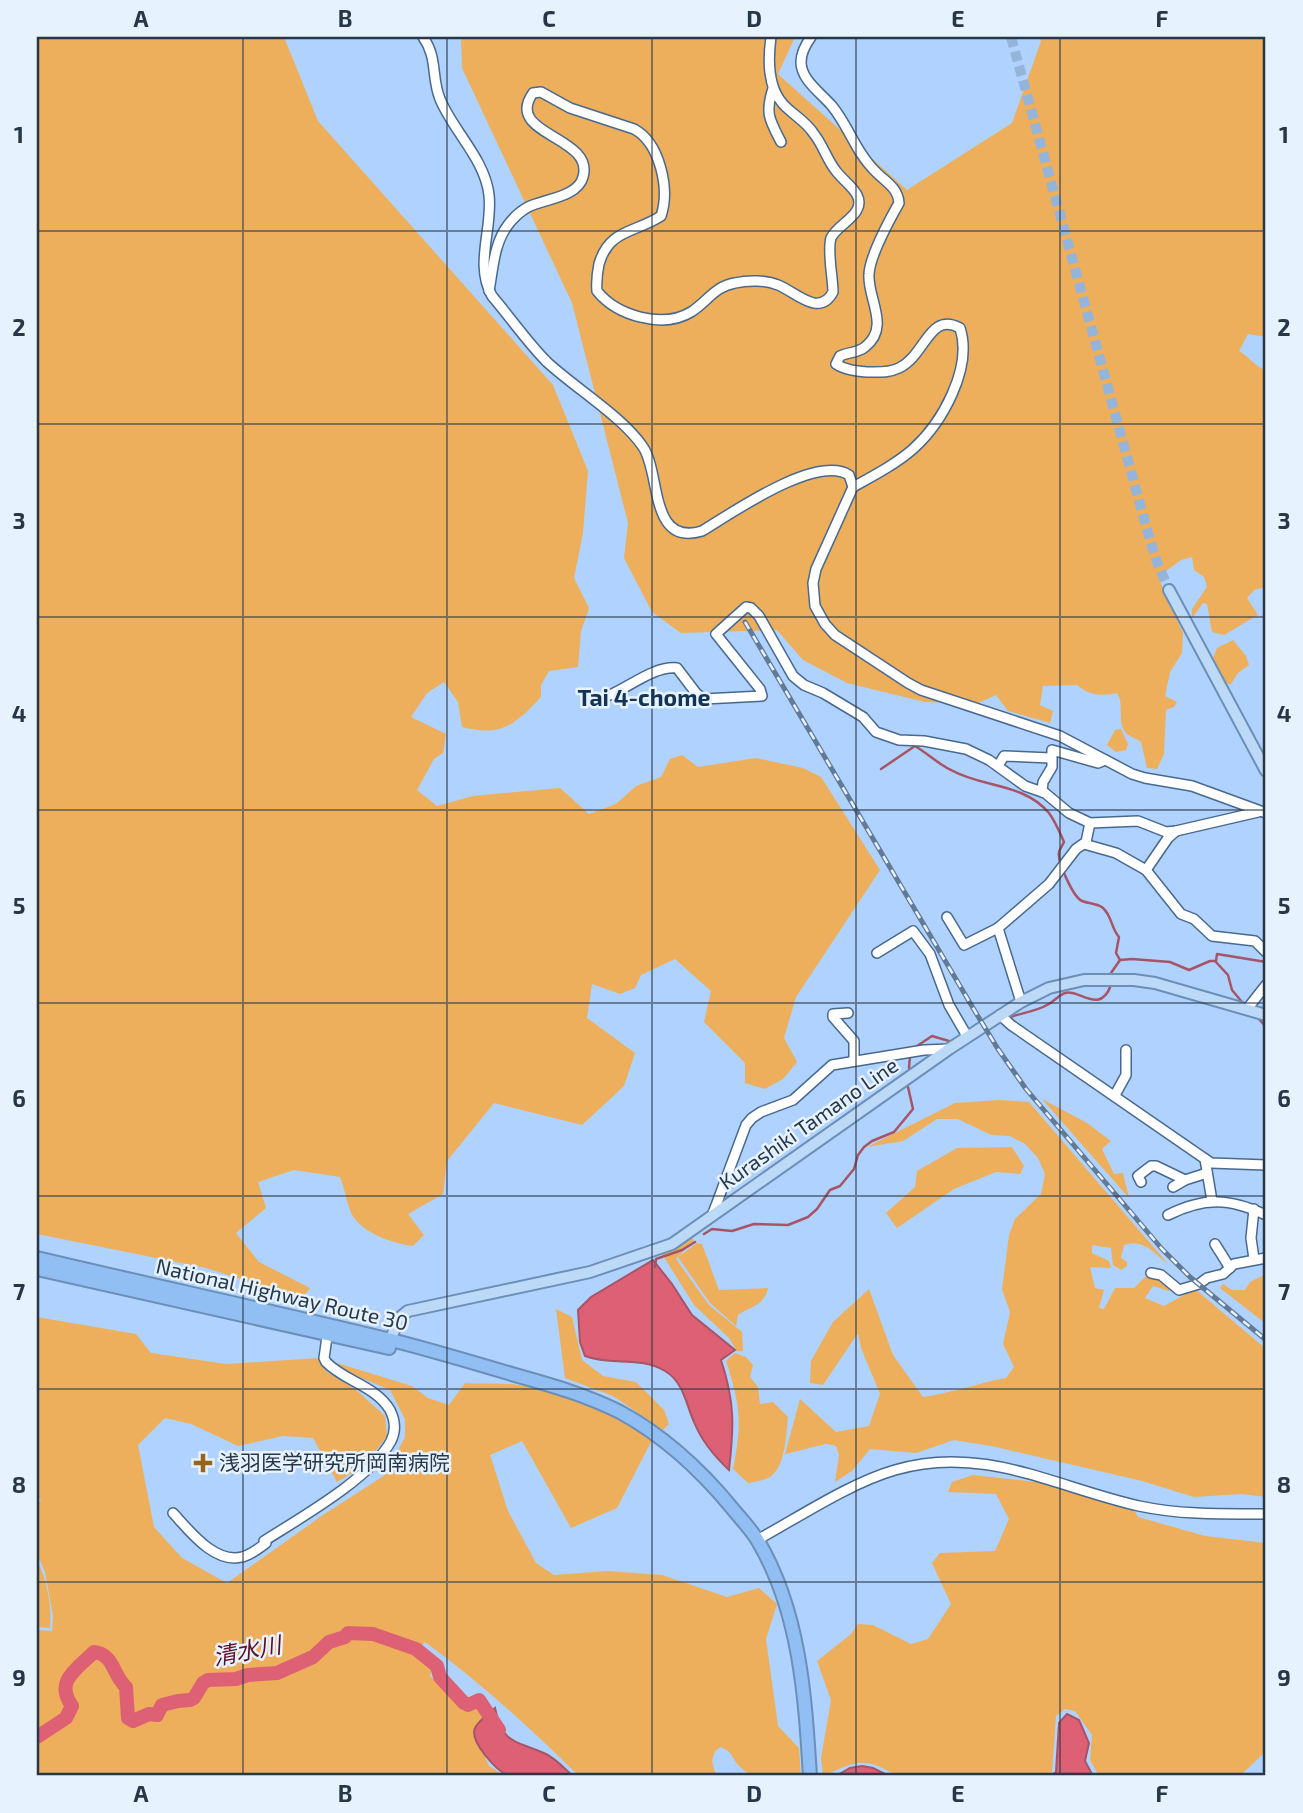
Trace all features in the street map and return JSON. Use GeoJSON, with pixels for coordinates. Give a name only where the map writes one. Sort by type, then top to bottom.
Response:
{"type":"FeatureCollection","features":[{"type":"Feature","properties":{"kind":"highway","name":"National Highway Route 30"},"geometry":{"type":"LineString","coordinates":[[37,1258],[516,1375],[595,1400],[648,1429],[689,1460],[757,1540],[785,1600],[795,1639],[802,1682],[810,1774]]}},
{"type":"Feature","properties":{"kind":"highway","name":"National Highway Route 30"},"geometry":{"type":"LineString","coordinates":[[37,1269],[328,1329]]}},
{"type":"Feature","properties":{"kind":"main road"},"geometry":{"type":"LineString","coordinates":[[1169,590],[1266,771]]}},
{"type":"Feature","properties":{"kind":"main road","name":"Kurashiki Tamano Line"},"geometry":{"type":"LineString","coordinates":[[389,1344],[398,1319],[408,1311],[546,1283],[615,1264],[672,1244],[967,1036],[1000,1014],[1048,988],[1084,981],[1117,979],[1155,983],[1266,1015]]}},
{"type":"Feature","properties":{"kind":"street"},"geometry":{"type":"LineString","coordinates":[[423,37],[435,62],[439,96],[488,187],[490,208],[483,271],[489,291],[545,360],[626,428],[642,445],[651,463],[662,514],[675,528],[689,533],[702,531],[778,486],[813,474],[842,471],[849,475],[853,487]]}},
{"type":"Feature","properties":{"kind":"street"},"geometry":{"type":"LineString","coordinates":[[489,291],[498,242],[508,225],[528,208],[572,190],[582,181],[584,174],[584,164],[577,151],[548,135],[530,119],[527,106],[529,98],[533,93],[541,92],[570,108],[644,134],[656,154],[664,184],[664,208],[661,216],[608,243],[596,275],[599,295],[624,311],[652,320],[669,320],[688,314],[722,286],[736,282],[778,285],[810,303],[824,302],[833,292],[830,247],[832,237],[857,211],[859,204],[857,195],[833,167],[815,134],[783,104],[774,88],[769,62],[771,37]]}},
{"type":"Feature","properties":{"kind":"street"},"geometry":{"type":"LineString","coordinates":[[811,37],[805,45],[801,62],[806,79],[834,108],[859,152],[895,189],[899,203],[880,240],[869,274],[878,318],[875,333],[867,346],[840,356],[836,364],[848,370],[881,373],[898,369],[910,361],[927,341],[933,329],[943,323],[960,328],[964,342],[961,369],[942,414],[913,449],[853,487],[816,569],[813,583],[815,606],[825,624],[835,635],[921,690],[1060,736],[1132,774],[1192,786],[1262,813]]}},
{"type":"Feature","properties":{"kind":"street"},"geometry":{"type":"LineString","coordinates":[[774,88],[767,108],[771,123],[782,142]]}},
{"type":"Feature","properties":{"kind":"street"},"geometry":{"type":"LineString","coordinates":[[610,695],[631,686],[646,675],[670,667],[677,668],[696,693],[705,699],[762,696],[760,689],[716,634],[746,607],[759,615],[793,676],[804,685],[863,717],[876,732],[898,740],[924,741],[966,749],[998,766],[1025,786],[1042,792],[1069,813],[1090,823],[1138,821],[1166,832],[1262,813]]}},
{"type":"Feature","properties":{"kind":"street"},"geometry":{"type":"LineString","coordinates":[[1042,792],[1043,782],[1052,766],[1052,750],[1098,762],[1105,760]]}},
{"type":"Feature","properties":{"kind":"street"},"geometry":{"type":"LineString","coordinates":[[998,766],[1004,755],[1052,758]]}},
{"type":"Feature","properties":{"kind":"street"},"geometry":{"type":"LineString","coordinates":[[947,917],[964,945],[998,928],[1049,884],[1076,849],[1084,844],[1090,823]]}},
{"type":"Feature","properties":{"kind":"street"},"geometry":{"type":"LineString","coordinates":[[1146,870],[1176,831]]}},
{"type":"Feature","properties":{"kind":"street"},"geometry":{"type":"LineString","coordinates":[[1084,844],[1116,853],[1146,870],[1181,914],[1194,919],[1212,936],[1255,941],[1266,952]]}},
{"type":"Feature","properties":{"kind":"street"},"geometry":{"type":"LineString","coordinates":[[998,928],[1021,1002]]}},
{"type":"Feature","properties":{"kind":"street"},"geometry":{"type":"LineString","coordinates":[[877,953],[913,931],[930,954],[949,1005],[967,1036]]}},
{"type":"Feature","properties":{"kind":"street"},"geometry":{"type":"LineString","coordinates":[[1247,1009],[1266,985]]}},
{"type":"Feature","properties":{"kind":"street"},"geometry":{"type":"LineString","coordinates":[[848,1013],[833,1014],[833,1017],[853,1041],[854,1060]]}},
{"type":"Feature","properties":{"kind":"street"},"geometry":{"type":"LineString","coordinates":[[1000,1014],[1011,1025],[1211,1163],[1266,1165]]}},
{"type":"Feature","properties":{"kind":"street"},"geometry":{"type":"LineString","coordinates":[[712,1217],[746,1125],[752,1118],[793,1100],[832,1065],[937,1048],[949,1049]]}},
{"type":"Feature","properties":{"kind":"street"},"geometry":{"type":"LineString","coordinates":[[1115,1095],[1126,1075],[1126,1050]]}},
{"type":"Feature","properties":{"kind":"street"},"geometry":{"type":"LineString","coordinates":[[1205,1159],[1212,1201]]}},
{"type":"Feature","properties":{"kind":"street"},"geometry":{"type":"LineString","coordinates":[[1141,1182],[1138,1176],[1151,1166],[1185,1180]]}},
{"type":"Feature","properties":{"kind":"street"},"geometry":{"type":"LineString","coordinates":[[1173,1187],[1207,1173]]}},
{"type":"Feature","properties":{"kind":"street"},"geometry":{"type":"LineString","coordinates":[[1168,1215],[1212,1201],[1254,1209],[1266,1215]]}},
{"type":"Feature","properties":{"kind":"street"},"geometry":{"type":"LineString","coordinates":[[1254,1209],[1251,1238],[1254,1259]]}},
{"type":"Feature","properties":{"kind":"street"},"geometry":{"type":"LineString","coordinates":[[1215,1244],[1230,1268]]}},
{"type":"Feature","properties":{"kind":"street"},"geometry":{"type":"LineString","coordinates":[[1151,1273],[1161,1275],[1179,1290],[1223,1274],[1234,1264],[1266,1258]]}},
{"type":"Feature","properties":{"kind":"street"},"geometry":{"type":"LineString","coordinates":[[173,1513],[200,1541],[215,1551],[239,1559],[250,1555],[266,1543],[264,1541],[346,1486],[386,1448],[394,1430],[390,1410],[382,1399],[326,1362],[324,1358],[328,1329]]}},
{"type":"Feature","properties":{"kind":"street"},"geometry":{"type":"LineString","coordinates":[[757,1540],[878,1476],[913,1466],[946,1461],[1007,1467],[1119,1501],[1153,1508],[1187,1513],[1266,1514]]}},
{"type":"Feature","properties":{"kind":"shaded area"},"geometry":{"type":"Polygon","coordinates":[[[37,37],[284,37],[318,121],[553,385],[588,471],[583,533],[574,578],[589,608],[581,631],[578,667],[549,671],[541,685],[541,697],[515,721],[497,729],[476,730],[462,727],[458,702],[444,682],[427,693],[411,717],[446,734],[443,753],[434,759],[417,790],[437,806],[473,796],[560,788],[589,814],[616,804],[636,786],[661,777],[670,759],[682,755],[698,767],[756,758],[803,768],[821,777],[880,870],[796,997],[784,1038],[797,1062],[783,1079],[765,1089],[745,1083],[745,1063],[704,1022],[711,991],[675,959],[641,975],[635,988],[620,994],[592,984],[587,1018],[635,1053],[624,1086],[582,1125],[494,1103],[447,1161],[443,1194],[408,1214],[424,1235],[413,1246],[381,1237],[360,1224],[350,1209],[340,1177],[294,1170],[258,1182],[266,1208],[236,1233],[259,1262],[310,1288],[302,1298],[206,1268],[37,1234],[37,37]]]}},
{"type":"Feature","properties":{"kind":"shaded area"},"geometry":{"type":"Polygon","coordinates":[[[461,37],[795,37],[778,74],[907,190],[1012,123],[1041,41],[1038,37],[1266,37],[1266,337],[1248,334],[1239,351],[1263,369],[1266,365],[1266,587],[1254,590],[1247,598],[1258,615],[1224,635],[1212,632],[1207,604],[1203,603],[1192,618],[1192,609],[1207,587],[1204,577],[1194,570],[1192,557],[1181,560],[1158,577],[1183,633],[1182,653],[1170,672],[1165,696],[1177,702],[1174,707],[1166,710],[1164,754],[1157,769],[1147,768],[1141,742],[1127,734],[1123,728],[1117,693],[1096,694],[1077,685],[1043,686],[1040,705],[1053,711],[1050,723],[1008,711],[996,695],[978,703],[925,702],[847,683],[803,660],[777,630],[681,633],[652,612],[624,558],[628,523],[572,303],[462,68],[461,37]]]}},
{"type":"Feature","properties":{"kind":"shaded area"},"geometry":{"type":"Polygon","coordinates":[[[1233,640],[1246,656],[1249,665],[1238,673],[1231,684],[1227,684],[1213,658],[1217,648],[1233,640]]]}},
{"type":"Feature","properties":{"kind":"shaded area"},"geometry":{"type":"Polygon","coordinates":[[[1121,729],[1128,744],[1126,750],[1116,752],[1107,745],[1115,730],[1121,729]]]}},
{"type":"Feature","properties":{"kind":"shaded area"},"geometry":{"type":"Polygon","coordinates":[[[1042,1099],[1087,1123],[1111,1141],[1102,1149],[1114,1174],[1123,1173],[1129,1198],[1042,1099]]]}},
{"type":"Feature","properties":{"kind":"shaded area"},"geometry":{"type":"Polygon","coordinates":[[[999,1100],[1029,1102],[1168,1264],[1143,1245],[1131,1244],[1124,1245],[1121,1258],[1127,1262],[1127,1266],[1121,1270],[1113,1265],[1111,1248],[1092,1245],[1092,1253],[1109,1261],[1111,1268],[1090,1267],[1095,1288],[1104,1290],[1099,1308],[1104,1309],[1115,1288],[1134,1288],[1146,1276],[1159,1277],[1170,1288],[1169,1291],[1153,1286],[1145,1298],[1164,1306],[1195,1289],[1266,1349],[1266,1497],[1242,1494],[1194,1497],[1142,1481],[954,1440],[916,1453],[870,1449],[852,1471],[835,1482],[839,1455],[836,1446],[826,1444],[785,1454],[800,1399],[836,1432],[869,1426],[880,1394],[861,1348],[858,1333],[823,1385],[810,1383],[811,1361],[833,1322],[869,1289],[893,1355],[923,1397],[1006,1378],[1014,1367],[1003,1344],[1010,1312],[1002,1289],[1009,1235],[1015,1219],[1041,1194],[1045,1174],[1038,1158],[1025,1144],[1010,1136],[991,1135],[958,1119],[937,1119],[903,1141],[867,1147],[955,1103],[999,1100]]]}},
{"type":"Feature","properties":{"kind":"shaded area"},"geometry":{"type":"Polygon","coordinates":[[[1012,1147],[1024,1166],[1020,1174],[996,1172],[954,1189],[897,1228],[886,1213],[915,1187],[917,1171],[957,1148],[1012,1147]]]}},
{"type":"Feature","properties":{"kind":"shaded area"},"geometry":{"type":"Polygon","coordinates":[[[692,1238],[694,1240],[676,1259],[709,1305],[742,1332],[743,1351],[737,1351],[729,1338],[694,1305],[662,1254],[692,1238]]]}},
{"type":"Feature","properties":{"kind":"shaded area"},"geometry":{"type":"Polygon","coordinates":[[[697,1243],[702,1244],[719,1290],[768,1288],[760,1302],[738,1315],[736,1326],[710,1303],[678,1257],[697,1243]]]}},
{"type":"Feature","properties":{"kind":"shaded area"},"geometry":{"type":"Polygon","coordinates":[[[653,1260],[692,1315],[735,1350],[721,1360],[729,1389],[732,1415],[729,1470],[713,1454],[701,1436],[680,1387],[665,1371],[656,1366],[636,1362],[585,1356],[580,1342],[578,1310],[591,1297],[653,1260]]]}},
{"type":"Feature","properties":{"kind":"shaded area"},"geometry":{"type":"Polygon","coordinates":[[[1266,1274],[1266,1324],[1220,1288],[1223,1284],[1232,1290],[1245,1290],[1250,1282],[1266,1274]]]}},
{"type":"Feature","properties":{"kind":"shaded area"},"geometry":{"type":"Polygon","coordinates":[[[556,1309],[572,1317],[582,1360],[603,1376],[636,1382],[664,1410],[669,1424],[663,1430],[613,1396],[565,1378],[556,1309]]]}},
{"type":"Feature","properties":{"kind":"shaded area"},"geometry":{"type":"Polygon","coordinates":[[[37,1317],[136,1334],[151,1353],[226,1364],[319,1358],[327,1372],[355,1389],[385,1416],[387,1436],[365,1465],[337,1482],[313,1438],[283,1436],[238,1446],[191,1424],[165,1418],[138,1445],[154,1527],[182,1558],[227,1583],[385,1475],[405,1437],[405,1419],[390,1390],[345,1371],[337,1363],[412,1386],[428,1398],[449,1405],[465,1383],[512,1384],[555,1392],[589,1404],[621,1420],[652,1440],[617,1508],[571,1528],[522,1441],[490,1455],[508,1511],[536,1563],[554,1575],[607,1571],[662,1575],[727,1597],[759,1588],[777,1604],[766,1639],[778,1726],[799,1748],[801,1776],[753,1775],[740,1767],[721,1747],[715,1751],[712,1761],[716,1776],[579,1776],[504,1706],[425,1642],[417,1651],[433,1667],[430,1676],[452,1696],[463,1711],[475,1704],[486,1724],[480,1745],[489,1766],[505,1776],[37,1776],[37,1630],[52,1631],[53,1616],[45,1572],[37,1554],[37,1504],[41,1500],[37,1497],[37,1317]]]}},
{"type":"Feature","properties":{"kind":"shaded area"},"geometry":{"type":"Polygon","coordinates":[[[735,1353],[746,1357],[753,1365],[750,1377],[758,1387],[760,1404],[773,1402],[788,1417],[784,1449],[775,1472],[770,1477],[748,1483],[733,1469],[739,1427],[735,1391],[726,1361],[735,1353]]]}},
{"type":"Feature","properties":{"kind":"shaded area"},"geometry":{"type":"Polygon","coordinates":[[[973,1475],[1045,1483],[1134,1510],[1138,1517],[1205,1536],[1266,1543],[1266,1751],[1240,1776],[1099,1776],[1090,1760],[1092,1735],[1075,1711],[1065,1709],[1056,1716],[1052,1772],[1039,1776],[896,1776],[876,1765],[860,1763],[823,1776],[821,1758],[831,1700],[817,1661],[850,1635],[858,1624],[873,1625],[911,1644],[928,1639],[951,1604],[932,1563],[940,1553],[995,1551],[1009,1519],[996,1494],[948,1492],[952,1482],[973,1475]]]}},
{"type":"Feature","properties":{"kind":"shaded area"},"geometry":{"type":"Polygon","coordinates":[[[37,1560],[48,1593],[50,1628],[37,1627],[37,1560]]]}},
{"type":"Feature","properties":{"kind":"shaded area"},"geometry":{"type":"Polygon","coordinates":[[[495,1708],[507,1736],[550,1756],[573,1776],[512,1776],[497,1767],[480,1747],[474,1734],[479,1723],[495,1708]]]}},
{"type":"Feature","properties":{"kind":"shaded area"},"geometry":{"type":"Polygon","coordinates":[[[1067,1714],[1079,1720],[1089,1743],[1085,1761],[1093,1776],[1050,1776],[1056,1772],[1059,1723],[1067,1714]]]}},
{"type":"Feature","properties":{"kind":"shaded area"},"geometry":{"type":"Polygon","coordinates":[[[862,1766],[889,1776],[836,1776],[850,1768],[862,1766]]]}},
{"type":"Feature","properties":{"kind":"waterway"},"geometry":{"type":"LineString","coordinates":[[881,769],[915,746],[963,776],[1015,791],[1039,803],[1051,816],[1064,842],[1059,857],[1070,886],[1082,901],[1101,906],[1106,911],[1119,937],[1116,953],[1120,960],[1170,962],[1189,970],[1215,961],[1228,975],[1232,990],[1242,1002]]}},
{"type":"Feature","properties":{"kind":"waterway"},"geometry":{"type":"LineString","coordinates":[[1216,961],[1217,954],[1266,962]]}},
{"type":"Feature","properties":{"kind":"waterway"},"geometry":{"type":"LineString","coordinates":[[1111,973],[1120,960]]}},
{"type":"Feature","properties":{"kind":"waterway"},"geometry":{"type":"LineString","coordinates":[[1010,1017],[1043,1007],[1070,992],[1089,999],[1101,999],[1111,985]]}},
{"type":"Feature","properties":{"kind":"waterway"},"geometry":{"type":"LineString","coordinates":[[1258,1018],[1266,1027]]}},
{"type":"Feature","properties":{"kind":"waterway"},"geometry":{"type":"LineString","coordinates":[[917,1046],[932,1036],[949,1041]]}},
{"type":"Feature","properties":{"kind":"waterway"},"geometry":{"type":"LineString","coordinates":[[909,1068],[910,1056]]}},
{"type":"Feature","properties":{"kind":"waterway"},"geometry":{"type":"LineString","coordinates":[[704,1234],[712,1229],[732,1231],[754,1224],[788,1225],[808,1217],[830,1190],[840,1186],[854,1169],[858,1155],[864,1147],[894,1132],[913,1109],[908,1087]]}},
{"type":"Feature","properties":{"kind":"waterway"},"geometry":{"type":"LineString","coordinates":[[655,1267],[656,1259],[682,1250],[695,1242]]}},
{"type":"Feature","properties":{"kind":"waterway","name":"清水川"},"geometry":{"type":"LineString","coordinates":[[37,1737],[66,1718],[72,1706],[65,1689],[67,1682],[94,1652],[106,1657],[126,1687],[128,1718],[133,1721],[149,1714],[157,1715],[162,1705],[194,1698],[203,1683],[208,1680],[277,1673],[313,1657],[329,1642],[345,1637],[348,1633],[373,1634],[416,1649],[437,1666],[440,1677],[464,1703],[468,1705],[479,1700],[499,1730]]}},
{"type":"Feature","properties":{"kind":"tunnel"},"geometry":{"type":"LineString","coordinates":[[1011,37],[1148,533],[1169,590]]}},
{"type":"Feature","properties":{"kind":"railway"},"geometry":{"type":"LineString","coordinates":[[745,622],[976,1013],[1026,1089],[1162,1249],[1190,1277],[1266,1340]]}},
{"type":"Feature","properties":{"kind":"place","name":"浅羽医学研究所岡南病院"},"geometry":{"type":"Point","coordinates":[203,1463]}},
{"type":"Feature","properties":{"kind":"district","name":"Tai 4-chome"},"geometry":{"type":"Point","coordinates":[644,698]}}]}
